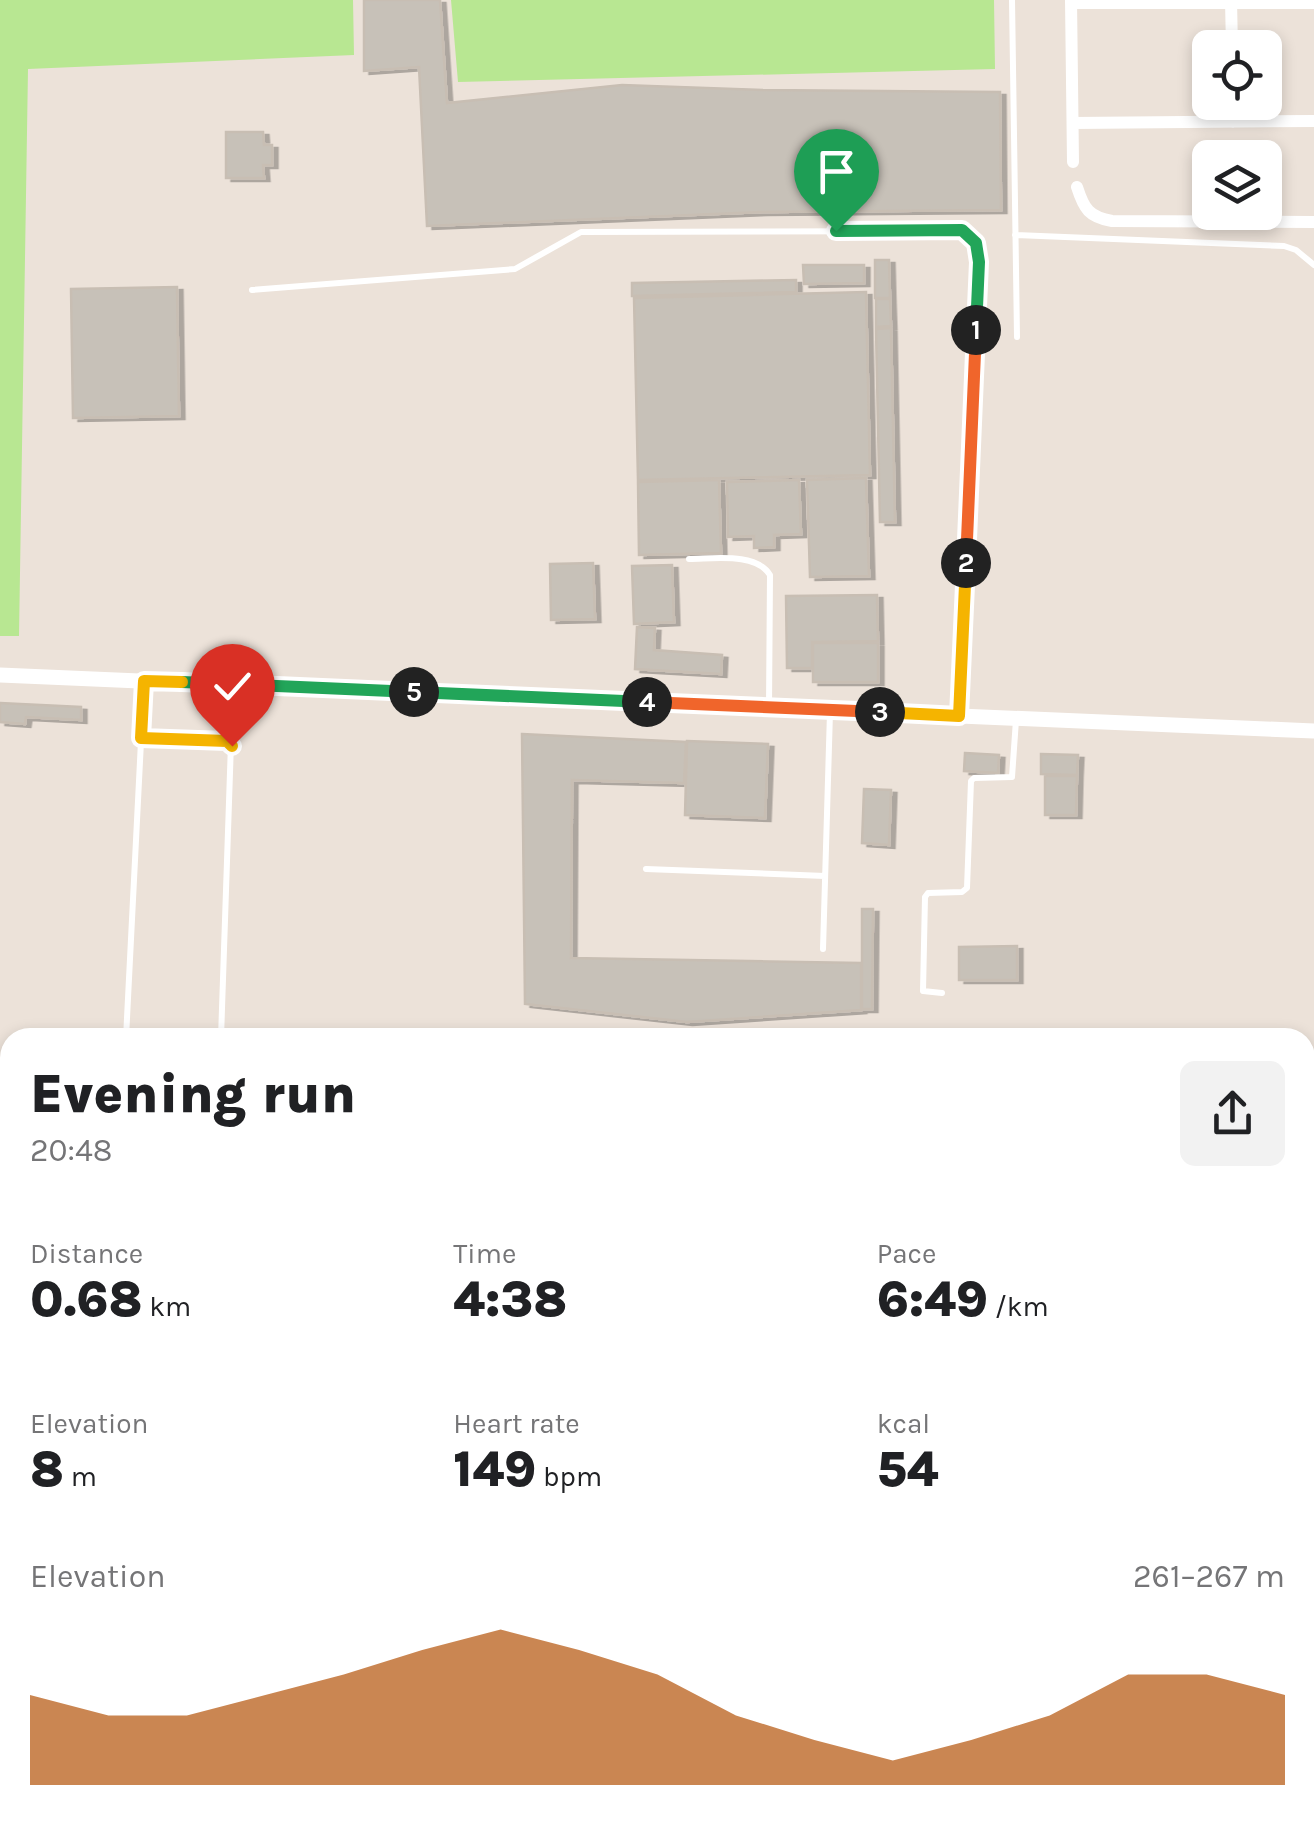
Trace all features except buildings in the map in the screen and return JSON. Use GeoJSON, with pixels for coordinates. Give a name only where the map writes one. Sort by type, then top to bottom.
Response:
{"type":"FeatureCollection","features":[{"type":"Feature","properties":{"kind":"street"},"geometry":{"type":"LineString","coordinates":[[1231,1],[1232,30]]}},
{"type":"Feature","properties":{"kind":"street"},"geometry":{"type":"LineString","coordinates":[[1072,162],[1072,2],[1314,2]]}},
{"type":"Feature","properties":{"kind":"street"},"geometry":{"type":"LineString","coordinates":[[1073,123],[1314,121]]}},
{"type":"Feature","properties":{"kind":"street"},"geometry":{"type":"LineString","coordinates":[[1076,187],[1084,208],[1098,218],[1314,222]]}},
{"type":"Feature","properties":{"kind":"street"},"geometry":{"type":"LineString","coordinates":[[0,674],[1314,731]]}},
{"type":"Feature","properties":{"kind":"lane"},"geometry":{"type":"LineString","coordinates":[[1012,0],[1018,337]]}},
{"type":"Feature","properties":{"kind":"lane"},"geometry":{"type":"LineString","coordinates":[[252,290],[514,269],[581,232],[962,230],[976,243],[979,262],[959,716]]}},
{"type":"Feature","properties":{"kind":"lane"},"geometry":{"type":"LineString","coordinates":[[1015,235],[1284,246],[1296,250],[1314,266]]}},
{"type":"Feature","properties":{"kind":"lane"},"geometry":{"type":"LineString","coordinates":[[689,559],[752,561],[765,566],[770,575],[769,708]]}},
{"type":"Feature","properties":{"kind":"lane"},"geometry":{"type":"LineString","coordinates":[[126,1028],[144,681]]}},
{"type":"Feature","properties":{"kind":"lane"},"geometry":{"type":"LineString","coordinates":[[823,949],[830,710]]}},
{"type":"Feature","properties":{"kind":"lane"},"geometry":{"type":"LineString","coordinates":[[942,992],[924,991],[925,897],[928,893],[962,892],[967,888],[972,781],[1012,777],[1016,718]]}},
{"type":"Feature","properties":{"kind":"lane"},"geometry":{"type":"LineString","coordinates":[[141,738],[231,743],[221,1028]]}},
{"type":"Feature","properties":{"kind":"lane"},"geometry":{"type":"LineString","coordinates":[[646,869],[825,876]]}},
{"type":"Feature","properties":{"kind":"green space"},"geometry":{"type":"Polygon","coordinates":[[[0,0],[353,0],[354,55],[28,69],[19,636],[0,636],[0,0]]]}},
{"type":"Feature","properties":{"kind":"green space"},"geometry":{"type":"Polygon","coordinates":[[[451,0],[994,0],[995,69],[458,82],[451,0]]]}},
{"type":"Feature","properties":{"kind":"route"},"geometry":{"type":"LineString","coordinates":[[232,746],[227,741],[141,738],[144,681],[959,716],[979,262],[976,243],[962,230],[836,231]]}}]}
